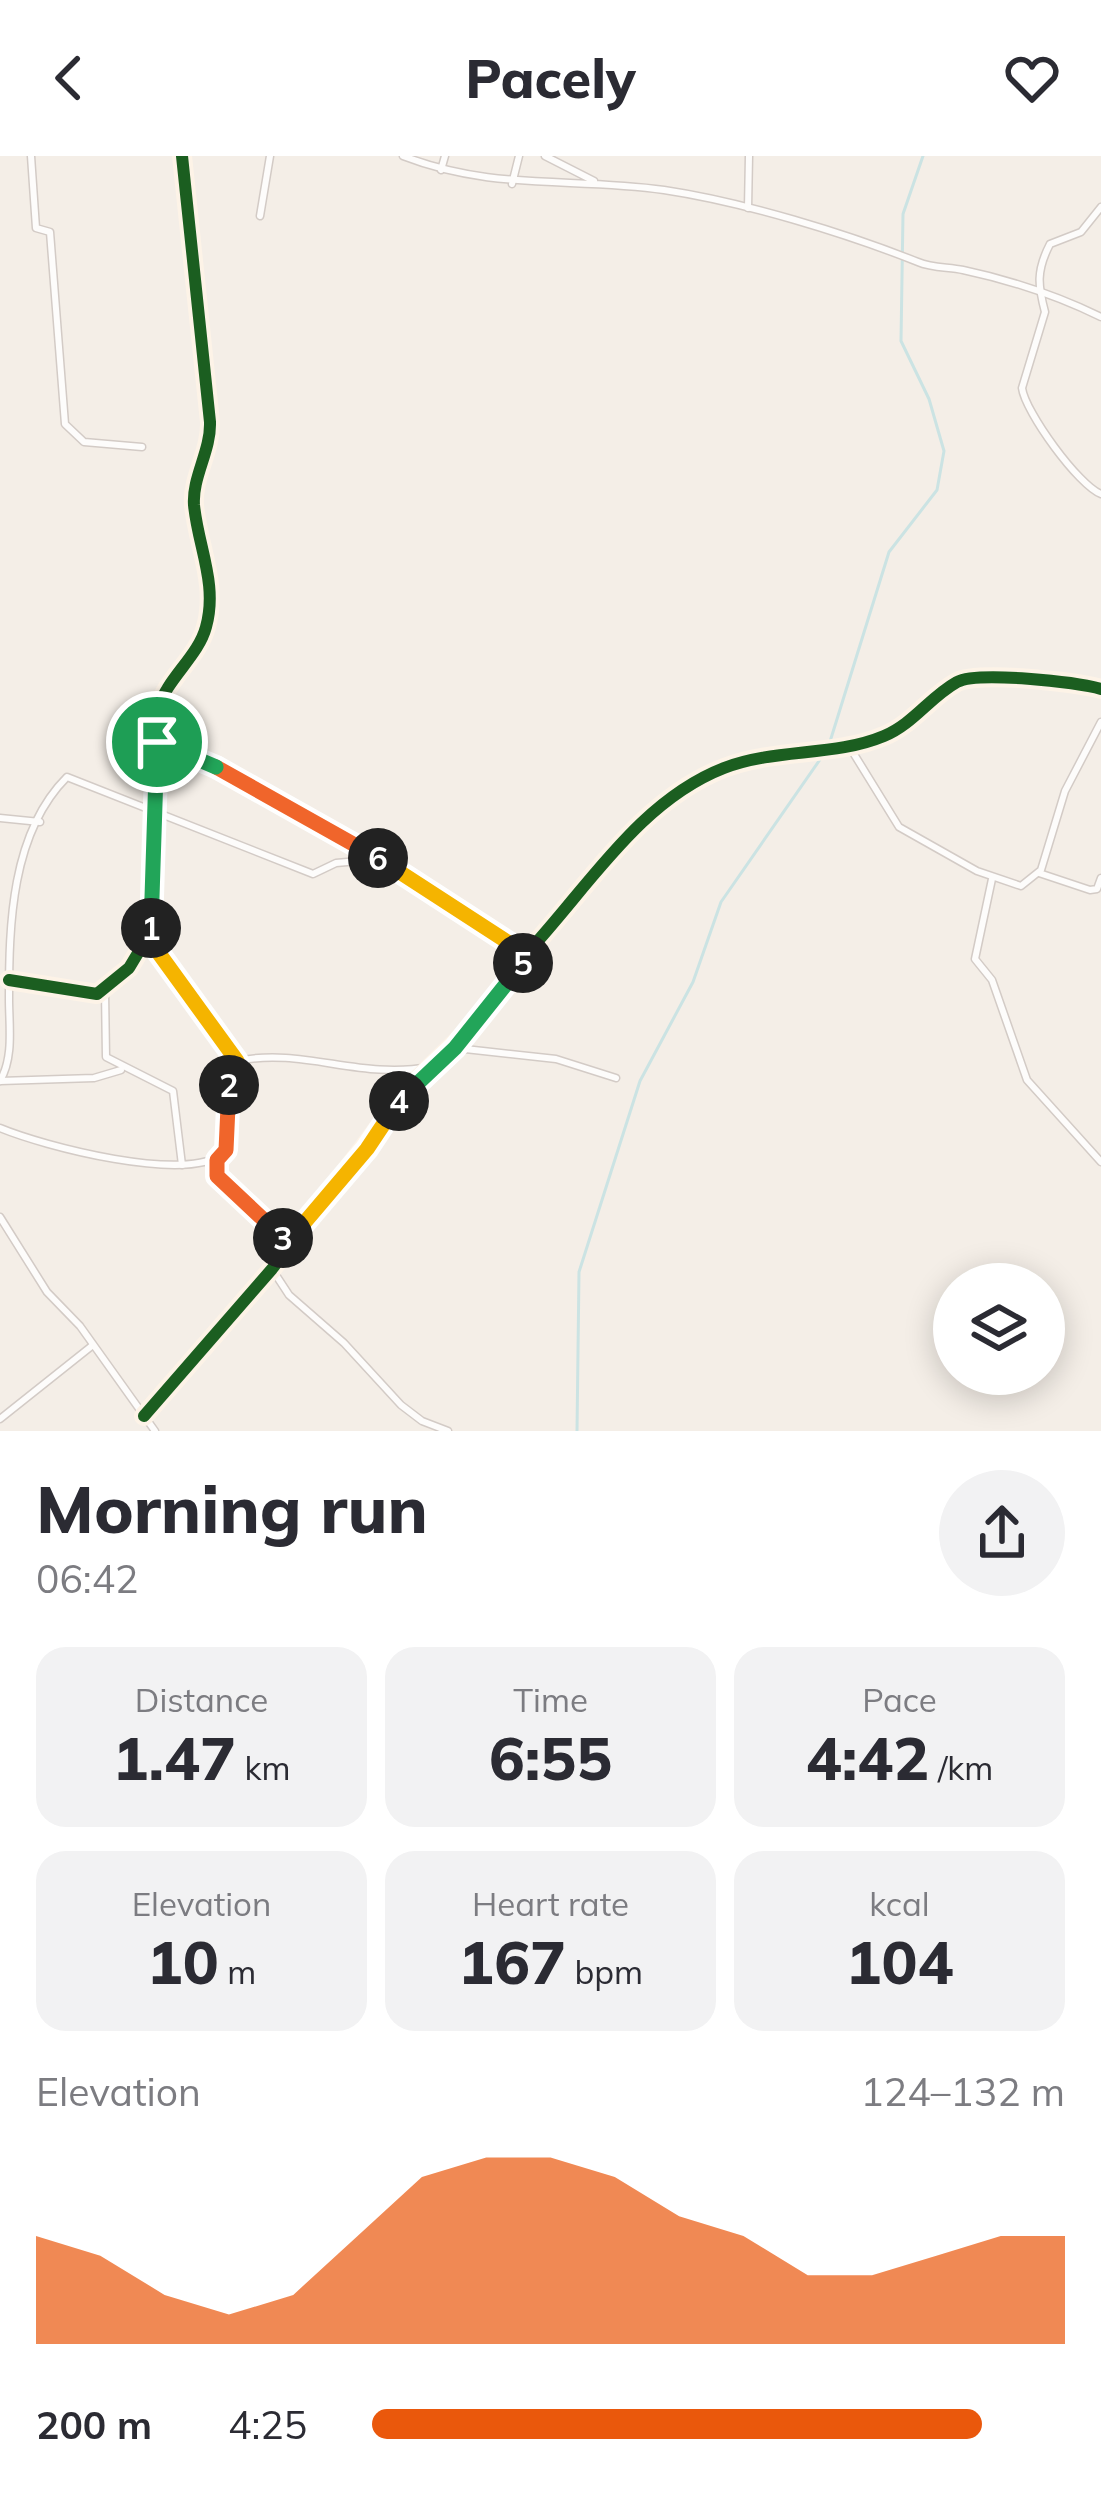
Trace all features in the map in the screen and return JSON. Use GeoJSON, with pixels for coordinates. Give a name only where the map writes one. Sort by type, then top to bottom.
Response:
{"type":"FeatureCollection","features":[{"type":"Feature","properties":{"kind":"street"},"geometry":{"type":"LineString","coordinates":[[31,156],[36,228],[50,232],[64,424],[84,442],[142,447]]}},
{"type":"Feature","properties":{"kind":"street"},"geometry":{"type":"LineString","coordinates":[[9,980],[98,994],[129,968],[150,933],[160,700],[204,635],[209,614],[207,560],[194,505],[211,444],[210,422],[182,156]]}},
{"type":"Feature","properties":{"kind":"street"},"geometry":{"type":"LineString","coordinates":[[260,216],[269,156]]}},
{"type":"Feature","properties":{"kind":"street"},"geometry":{"type":"LineString","coordinates":[[403,156],[441,170],[512,184],[594,181],[748,208],[881,245],[921,264],[1035,291],[1101,317]]}},
{"type":"Feature","properties":{"kind":"street"},"geometry":{"type":"LineString","coordinates":[[441,170],[446,156]]}},
{"type":"Feature","properties":{"kind":"street"},"geometry":{"type":"LineString","coordinates":[[512,184],[519,156]]}},
{"type":"Feature","properties":{"kind":"street"},"geometry":{"type":"LineString","coordinates":[[545,156],[594,181]]}},
{"type":"Feature","properties":{"kind":"street"},"geometry":{"type":"LineString","coordinates":[[748,208],[749,156]]}},
{"type":"Feature","properties":{"kind":"street"},"geometry":{"type":"LineString","coordinates":[[1099,213],[1077,234],[1050,244],[1035,291],[1045,312],[1023,380],[1024,400],[1083,486],[1101,494]]}},
{"type":"Feature","properties":{"kind":"street"},"geometry":{"type":"LineString","coordinates":[[144,1416],[272,1269],[407,1090],[455,1048],[520,970],[526,954],[632,832],[672,796],[726,767],[804,749],[849,746],[906,725],[954,683],[975,676],[1101,689]]}},
{"type":"Feature","properties":{"kind":"street"},"geometry":{"type":"LineString","coordinates":[[849,746],[899,827],[992,878],[1022,886],[1039,873],[1065,791],[1101,722]]}},
{"type":"Feature","properties":{"kind":"street"},"geometry":{"type":"LineString","coordinates":[[157,742],[272,794],[526,954]]}},
{"type":"Feature","properties":{"kind":"street"},"geometry":{"type":"LineString","coordinates":[[122,1070],[94,1078],[0,1081],[9,1056],[5,923],[17,876],[40,822],[67,777],[313,874],[336,863],[381,859]]}},
{"type":"Feature","properties":{"kind":"street"},"geometry":{"type":"LineString","coordinates":[[0,818],[40,822]]}},
{"type":"Feature","properties":{"kind":"street"},"geometry":{"type":"LineString","coordinates":[[1039,873],[1090,890],[1097,889],[1101,878]]}},
{"type":"Feature","properties":{"kind":"street"},"geometry":{"type":"LineString","coordinates":[[992,878],[975,959],[992,980],[1028,1080],[1101,1162]]}},
{"type":"Feature","properties":{"kind":"street"},"geometry":{"type":"LineString","coordinates":[[150,933],[181,986],[237,1061]]}},
{"type":"Feature","properties":{"kind":"street"},"geometry":{"type":"LineString","coordinates":[[105,991],[104,1051],[122,1070],[173,1091],[182,1165]]}},
{"type":"Feature","properties":{"kind":"street"},"geometry":{"type":"LineString","coordinates":[[455,1048],[571,1061],[616,1078]]}},
{"type":"Feature","properties":{"kind":"street"},"geometry":{"type":"LineString","coordinates":[[237,1061],[298,1058],[359,1071],[433,1066]]}},
{"type":"Feature","properties":{"kind":"street"},"geometry":{"type":"LineString","coordinates":[[0,1128],[35,1143],[86,1154],[182,1165],[217,1160],[226,1150],[228,1090],[237,1061]]}},
{"type":"Feature","properties":{"kind":"street"},"geometry":{"type":"LineString","coordinates":[[217,1160],[220,1181],[288,1242]]}},
{"type":"Feature","properties":{"kind":"street"},"geometry":{"type":"LineString","coordinates":[[0,1217],[47,1292],[93,1345],[155,1431]]}},
{"type":"Feature","properties":{"kind":"street"},"geometry":{"type":"LineString","coordinates":[[272,1269],[289,1295],[344,1343],[401,1405],[422,1421],[448,1431]]}},
{"type":"Feature","properties":{"kind":"street"},"geometry":{"type":"LineString","coordinates":[[0,1419],[93,1345]]}},
{"type":"Feature","properties":{"kind":"waterway"},"geometry":{"type":"LineString","coordinates":[[577,1431],[579,1272],[640,1081],[693,982],[721,902],[828,748],[889,552],[937,490],[944,451],[929,399],[901,341],[903,214],[923,156]]}},
{"type":"Feature","properties":{"kind":"cycle path"},"geometry":{"type":"LineString","coordinates":[[9,980],[97,994],[129,968],[150,933],[158,709],[202,638],[210,596],[194,505],[210,422],[182,156]]}},
{"type":"Feature","properties":{"kind":"cycle path"},"geometry":{"type":"LineString","coordinates":[[144,1416],[272,1269],[407,1090],[478,1021],[526,954],[593,875],[666,802],[724,768],[884,736],[947,688],[968,679],[1028,679],[1101,689]]}},
{"type":"Feature","properties":{"kind":"route"},"geometry":{"type":"LineString","coordinates":[[157,742],[224,770],[319,820],[526,954],[520,970],[478,1021],[447,1057],[407,1090],[367,1149],[288,1242],[217,1176],[217,1160],[226,1150],[228,1090],[237,1061],[181,986],[150,933],[157,742]]}}]}
